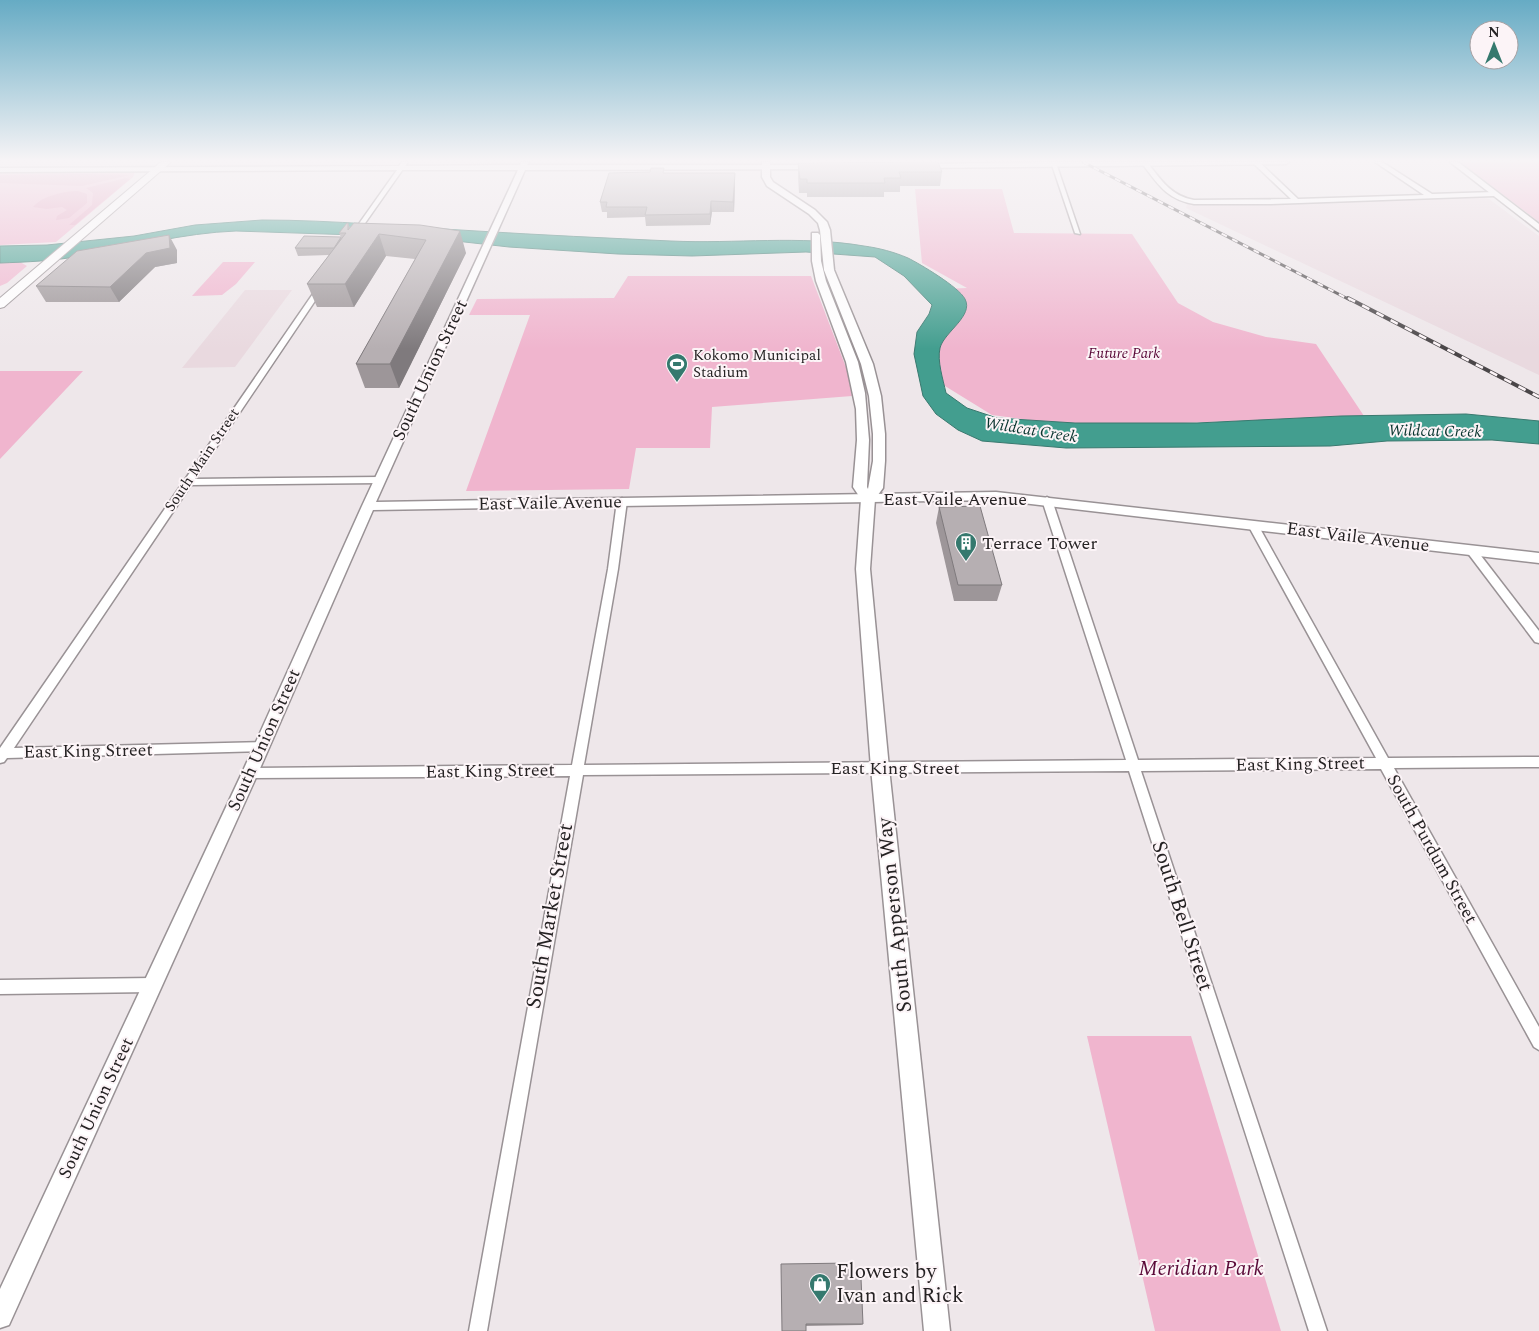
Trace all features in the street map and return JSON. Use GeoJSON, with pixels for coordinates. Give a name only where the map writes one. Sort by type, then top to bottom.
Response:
{"type":"FeatureCollection","features":[{"type":"Feature","properties":{"kind":"main road"},"geometry":{"type":"LineString","coordinates":[[0,304],[5,296],[94,224]]}},
{"type":"Feature","properties":{"kind":"main road","name":"South Apperson Way"},"geometry":{"type":"LineString","coordinates":[[810,224],[814,230],[859,394],[863,434],[860,487],[868,499],[863,568],[880,768],[937,1331]]}},
{"type":"Feature","properties":{"kind":"main road","name":"South Apperson Way"},"geometry":{"type":"LineString","coordinates":[[823,224],[825,230],[823,268]]}},
{"type":"Feature","properties":{"kind":"street"},"geometry":{"type":"LineString","coordinates":[[347,247],[362,224]]}},
{"type":"Feature","properties":{"kind":"street","name":"South Union Street"},"geometry":{"type":"LineString","coordinates":[[0,1316],[262,747],[368,506],[497,224]]}},
{"type":"Feature","properties":{"kind":"street"},"geometry":{"type":"LineString","coordinates":[[1075,224],[1078,232]]}},
{"type":"Feature","properties":{"kind":"street","name":"South Main Street"},"geometry":{"type":"LineString","coordinates":[[1,755],[326,278]]}},
{"type":"Feature","properties":{"kind":"street"},"geometry":{"type":"LineString","coordinates":[[188,482],[380,480]]}},
{"type":"Feature","properties":{"kind":"street","name":"East Vaile Avenue"},"geometry":{"type":"LineString","coordinates":[[368,506],[996,496],[1047,500],[1539,558]]}},
{"type":"Feature","properties":{"kind":"street","name":"South Bell Street"},"geometry":{"type":"LineString","coordinates":[[1047,500],[1318,1331]]}},
{"type":"Feature","properties":{"kind":"street","name":"South Market Street"},"geometry":{"type":"LineString","coordinates":[[478,1331],[613,569],[622,501]]}},
{"type":"Feature","properties":{"kind":"street","name":"South Purdum Street"},"geometry":{"type":"LineString","coordinates":[[1253,525],[1539,1042]]}},
{"type":"Feature","properties":{"kind":"street"},"geometry":{"type":"LineString","coordinates":[[1471,550],[1539,639]]}},
{"type":"Feature","properties":{"kind":"street","name":"East King Street"},"geometry":{"type":"LineString","coordinates":[[1,755],[262,747]]}},
{"type":"Feature","properties":{"kind":"street","name":"East King Street"},"geometry":{"type":"LineString","coordinates":[[250,773],[1539,762]]}},
{"type":"Feature","properties":{"kind":"street"},"geometry":{"type":"LineString","coordinates":[[0,987],[153,985]]}},
{"type":"Feature","properties":{"kind":"shaded area"},"geometry":{"type":"Polygon","coordinates":[[[1220,224],[1523,224],[1539,236],[1539,375],[1220,224]]]}},
{"type":"Feature","properties":{"kind":"shaded area"},"geometry":{"type":"Polygon","coordinates":[[[245,290],[292,290],[235,367],[182,368],[245,290]]]}},
{"type":"Feature","properties":{"kind":"green space"},"geometry":{"type":"Polygon","coordinates":[[[0,224],[77,224],[56,242],[0,245],[0,224]]]}},
{"type":"Feature","properties":{"kind":"green space","name":"Future Park"},"geometry":{"type":"Polygon","coordinates":[[[918,224],[1012,224],[1014,233],[1132,234],[1178,303],[1213,322],[1266,337],[1316,344],[1364,416],[1080,427],[992,415],[932,378],[943,289],[967,288],[922,263],[918,224]]]}},
{"type":"Feature","properties":{"kind":"green space"},"geometry":{"type":"Polygon","coordinates":[[[20,262],[27,266],[7,283],[0,286],[0,263],[20,262]]]}},
{"type":"Feature","properties":{"kind":"green space"},"geometry":{"type":"Polygon","coordinates":[[[223,262],[255,262],[236,284],[222,295],[192,296],[223,262]]]}},
{"type":"Feature","properties":{"kind":"green space","name":"Kokomo Municipal Stadium"},"geometry":{"type":"Polygon","coordinates":[[[628,276],[811,276],[847,370],[852,396],[712,407],[710,448],[636,448],[629,489],[466,491],[530,315],[469,315],[477,299],[614,298],[628,276]]]}},
{"type":"Feature","properties":{"kind":"green space"},"geometry":{"type":"Polygon","coordinates":[[[0,371],[83,371],[0,459],[0,371]]]}},
{"type":"Feature","properties":{"kind":"green space","name":"Meridian Park"},"geometry":{"type":"Polygon","coordinates":[[[1087,1036],[1191,1036],[1281,1331],[1155,1331],[1087,1036]]]}},
{"type":"Feature","properties":{"kind":"water","name":"Wildcat Creek"},"geometry":{"type":"Polygon","coordinates":[[[375,224],[525,234],[695,242],[816,241],[870,247],[892,252],[921,265],[955,288],[965,299],[967,305],[962,318],[940,348],[940,364],[946,393],[967,408],[997,418],[1075,423],[1197,423],[1341,416],[1466,414],[1539,421],[1539,444],[1492,440],[1387,441],[1330,446],[1066,448],[982,441],[958,430],[936,414],[923,396],[914,354],[917,332],[929,314],[932,305],[904,276],[875,257],[806,252],[692,256],[618,254],[509,247],[438,239],[236,231],[177,237],[61,259],[0,263],[0,246],[47,245],[134,236],[195,225],[375,224]]]}},
{"type":"Feature","properties":{"kind":"building"},"geometry":{"type":"Polygon","coordinates":[[[346,224],[348,224],[348,230],[353,224],[391,224],[420,225],[460,231],[390,364],[356,364],[426,240],[379,234],[345,284],[307,284],[346,233],[339,233],[346,224]]]}},
{"type":"Feature","properties":{"kind":"building"},"geometry":{"type":"Polygon","coordinates":[[[169,235],[170,248],[146,253],[110,287],[36,286],[77,251],[169,235]]]}},
{"type":"Feature","properties":{"kind":"building"},"geometry":{"type":"Polygon","coordinates":[[[304,236],[341,237],[334,248],[295,248],[304,236]]]}},
{"type":"Feature","properties":{"kind":"building","name":"Terrace Tower"},"geometry":{"type":"Polygon","coordinates":[[[980,506],[1002,585],[958,585],[939,507],[980,506]]]}},
{"type":"Feature","properties":{"kind":"building","name":"Flowers by Ivan and Rick"},"geometry":{"type":"Polygon","coordinates":[[[851,1263],[853,1278],[861,1278],[863,1324],[806,1324],[806,1331],[782,1331],[781,1264],[851,1263]]]}},
{"type":"Feature","properties":{"kind":"railway"},"geometry":{"type":"LineString","coordinates":[[1203,224],[1350,300]]}},
{"type":"Feature","properties":{"kind":"railway"},"geometry":{"type":"LineString","coordinates":[[1348,298],[1539,397]]}},
{"type":"Feature","properties":{"kind":"place","name":"Kokomo Municipal Stadium"},"geometry":{"type":"Point","coordinates":[677,383]}},
{"type":"Feature","properties":{"kind":"place","name":"Terrace Tower"},"geometry":{"type":"Point","coordinates":[966,562]}},
{"type":"Feature","properties":{"kind":"place","name":"Flowers by Ivan and Rick"},"geometry":{"type":"Point","coordinates":[820,1303]}}]}
